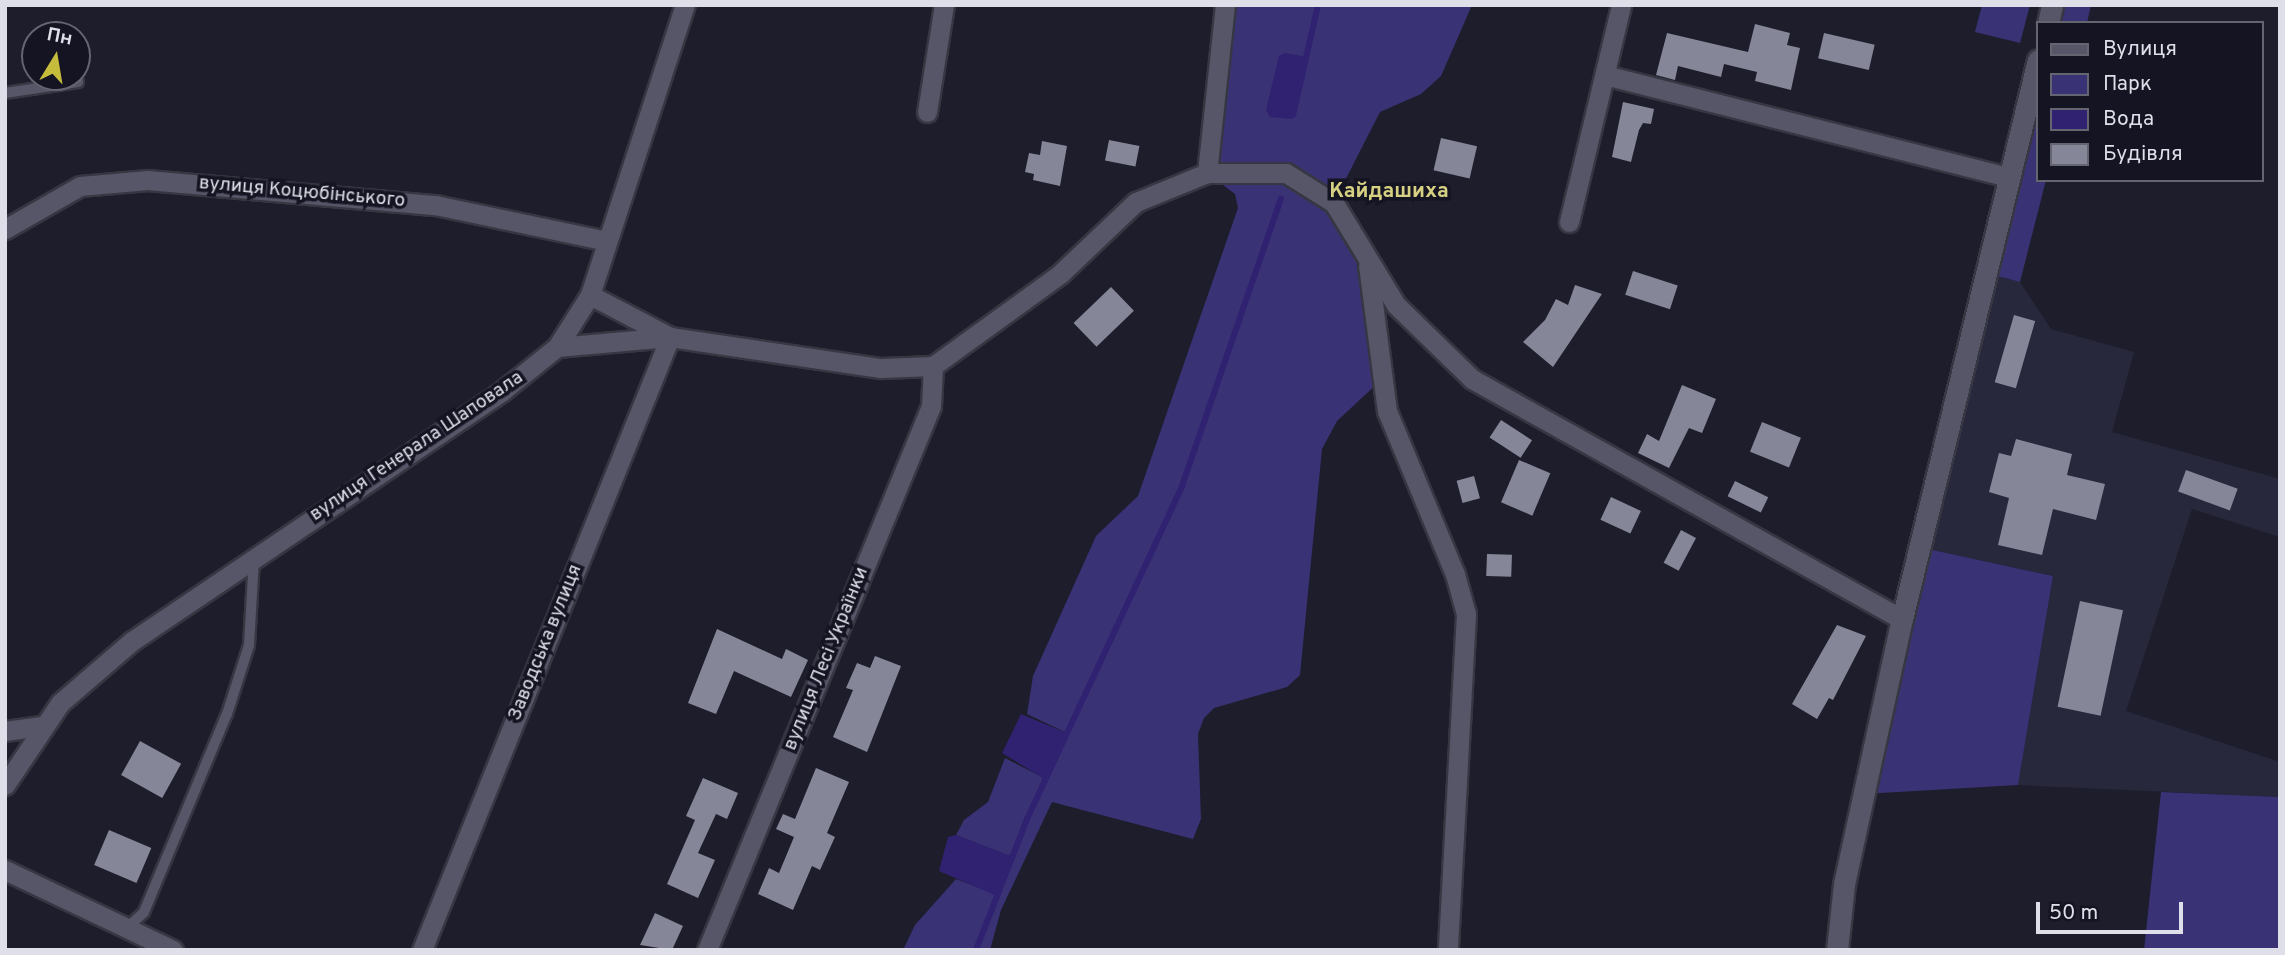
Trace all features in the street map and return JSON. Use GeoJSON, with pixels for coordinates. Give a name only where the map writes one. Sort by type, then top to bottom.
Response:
{"type":"FeatureCollection","features":[{"type":"Feature","properties":{"kind":"main road"},"geometry":{"type":"LineString","coordinates":[[1837,950],[1844,884],[1902,619],[2036,68]]}},
{"type":"Feature","properties":{"kind":"street","name":"вулиця Генерала Шаповала"},"geometry":{"type":"LineString","coordinates":[[5,785],[40,726],[83,680],[132,641],[501,392],[557,347],[590,295],[685,5]]}},
{"type":"Feature","properties":{"kind":"street"},"geometry":{"type":"LineString","coordinates":[[927,112],[944,5]]}},
{"type":"Feature","properties":{"kind":"street"},"geometry":{"type":"LineString","coordinates":[[1207,173],[1226,5]]}},
{"type":"Feature","properties":{"kind":"street"},"geometry":{"type":"LineString","coordinates":[[1569,222],[1621,5]]}},
{"type":"Feature","properties":{"kind":"street"},"geometry":{"type":"LineString","coordinates":[[1605,75],[2008,177]]}},
{"type":"Feature","properties":{"kind":"street"},"geometry":{"type":"LineString","coordinates":[[557,347],[670,337],[881,368],[933,366],[1060,274],[1136,202],[1207,173],[1286,173],[1312,186],[1356,232],[1368,261],[1431,345],[1504,401],[1902,619]]}},
{"type":"Feature","properties":{"kind":"street","name":"вулиця Коцюбінського"},"geometry":{"type":"LineString","coordinates":[[5,229],[80,186],[148,180],[435,205],[607,241]]}},
{"type":"Feature","properties":{"kind":"street"},"geometry":{"type":"LineString","coordinates":[[1368,261],[1376,354],[1390,421],[1455,574],[1466,614],[1468,656],[1448,950]]}},
{"type":"Feature","properties":{"kind":"street"},"geometry":{"type":"LineString","coordinates":[[590,295],[670,337]]}},
{"type":"Feature","properties":{"kind":"street","name":"Заводська вулиця"},"geometry":{"type":"LineString","coordinates":[[422,950],[670,337]]}},
{"type":"Feature","properties":{"kind":"street","name":"вулиця Лесі Українки"},"geometry":{"type":"LineString","coordinates":[[707,950],[931,405],[933,366]]}},
{"type":"Feature","properties":{"kind":"street"},"geometry":{"type":"LineString","coordinates":[[5,731],[40,726]]}},
{"type":"Feature","properties":{"kind":"street"},"geometry":{"type":"LineString","coordinates":[[5,870],[173,950]]}},
{"type":"Feature","properties":{"kind":"lane"},"geometry":{"type":"LineString","coordinates":[[127,928],[144,912],[227,714],[249,645],[254,559]]}},
{"type":"Feature","properties":{"kind":"shaded area"},"geometry":{"type":"Polygon","coordinates":[[[1986,273],[2020,282],[2051,329],[2134,352],[2112,432],[2280,479],[2280,537],[2192,509],[2126,711],[2280,762],[2280,797],[2018,785],[2053,576],[1919,547],[1986,273]]]}},
{"type":"Feature","properties":{"kind":"green space"},"geometry":{"type":"Polygon","coordinates":[[[1223,5],[1472,5],[1441,76],[1421,94],[1380,112],[1334,202],[1356,232],[1380,381],[1337,421],[1322,449],[1300,675],[1287,687],[1214,708],[1204,718],[1198,734],[1201,819],[1193,839],[1052,802],[1001,910],[990,950],[903,950],[915,925],[956,879],[998,895],[1012,857],[956,835],[964,820],[988,802],[1005,758],[1046,779],[1067,733],[1027,714],[1033,676],[1096,536],[1138,496],[1238,208],[1235,194],[1207,173],[1223,5]]]}},
{"type":"Feature","properties":{"kind":"green space"},"geometry":{"type":"Polygon","coordinates":[[[1982,5],[2030,5],[2020,43],[1975,32],[1982,5]]]}},
{"type":"Feature","properties":{"kind":"green space"},"geometry":{"type":"Polygon","coordinates":[[[2052,5],[2091,5],[2087,21],[2048,21],[2052,5]]]}},
{"type":"Feature","properties":{"kind":"green space"},"geometry":{"type":"Polygon","coordinates":[[[2036,68],[2036,182],[2045,182],[2020,282],[1986,273],[2036,68]]]}},
{"type":"Feature","properties":{"kind":"green space"},"geometry":{"type":"Polygon","coordinates":[[[1919,547],[2053,576],[2018,785],[1863,794],[1919,547]]]}},
{"type":"Feature","properties":{"kind":"green space"},"geometry":{"type":"Polygon","coordinates":[[[2161,792],[2280,797],[2280,950],[2144,950],[2161,792]]]}},
{"type":"Feature","properties":{"kind":"water"},"geometry":{"type":"Polygon","coordinates":[[[1285,53],[1307,57],[1292,119],[1270,117],[1266,110],[1279,56],[1285,53]]]}},
{"type":"Feature","properties":{"kind":"water"},"geometry":{"type":"Polygon","coordinates":[[[1021,714],[1067,733],[1046,780],[1002,753],[1021,714]]]}},
{"type":"Feature","properties":{"kind":"water"},"geometry":{"type":"Polygon","coordinates":[[[956,835],[1013,857],[997,896],[939,871],[948,837],[956,835]]]}},
{"type":"Feature","properties":{"kind":"building"},"geometry":{"type":"Polygon","coordinates":[[[1755,24],[1790,33],[1787,45],[1800,48],[1791,90],[1755,81],[1757,72],[1724,64],[1721,77],[1678,66],[1675,80],[1656,75],[1667,33],[1748,52],[1755,24]]]}},
{"type":"Feature","properties":{"kind":"building"},"geometry":{"type":"Polygon","coordinates":[[[1824,33],[1875,45],[1869,70],[1818,58],[1824,33]]]}},
{"type":"Feature","properties":{"kind":"building"},"geometry":{"type":"Polygon","coordinates":[[[1623,102],[1654,109],[1651,124],[1643,123],[1639,130],[1631,162],[1612,157],[1623,102]]]}},
{"type":"Feature","properties":{"kind":"building"},"geometry":{"type":"Polygon","coordinates":[[[1441,138],[1477,146],[1470,178],[1434,170],[1441,138]]]}},
{"type":"Feature","properties":{"kind":"building"},"geometry":{"type":"Polygon","coordinates":[[[1109,140],[1139,146],[1135,167],[1105,161],[1109,140]]]}},
{"type":"Feature","properties":{"kind":"building"},"geometry":{"type":"Polygon","coordinates":[[[1042,141],[1067,146],[1060,186],[1033,180],[1034,174],[1025,172],[1029,153],[1040,155],[1042,141]]]}},
{"type":"Feature","properties":{"kind":"building"},"geometry":{"type":"Polygon","coordinates":[[[1633,271],[1678,286],[1670,309],[1625,295],[1633,271]]]}},
{"type":"Feature","properties":{"kind":"building"},"geometry":{"type":"Polygon","coordinates":[[[1575,285],[1602,294],[1553,367],[1523,342],[1545,320],[1556,299],[1568,305],[1575,285]]]}},
{"type":"Feature","properties":{"kind":"building"},"geometry":{"type":"Polygon","coordinates":[[[1111,287],[1134,311],[1097,347],[1074,323],[1111,287]]]}},
{"type":"Feature","properties":{"kind":"building"},"geometry":{"type":"Polygon","coordinates":[[[2014,315],[2035,321],[2016,388],[1995,382],[2014,315]]]}},
{"type":"Feature","properties":{"kind":"building"},"geometry":{"type":"Polygon","coordinates":[[[1682,385],[1716,399],[1702,433],[1689,428],[1669,468],[1638,453],[1647,434],[1659,441],[1682,385]]]}},
{"type":"Feature","properties":{"kind":"building"},"geometry":{"type":"Polygon","coordinates":[[[1501,420],[1532,440],[1521,458],[1490,438],[1501,420]]]}},
{"type":"Feature","properties":{"kind":"building"},"geometry":{"type":"Polygon","coordinates":[[[1762,422],[1801,438],[1789,467],[1750,452],[1762,422]]]}},
{"type":"Feature","properties":{"kind":"building"},"geometry":{"type":"Polygon","coordinates":[[[2016,439],[2072,454],[2067,475],[2105,484],[2096,520],[2053,509],[2042,555],[1998,545],[2009,498],[1989,492],[1999,453],[2011,456],[2016,439]]]}},
{"type":"Feature","properties":{"kind":"building"},"geometry":{"type":"Polygon","coordinates":[[[1519,460],[1550,473],[1532,516],[1501,502],[1519,460]]]}},
{"type":"Feature","properties":{"kind":"building"},"geometry":{"type":"Polygon","coordinates":[[[2186,470],[2238,489],[2230,510],[2178,492],[2186,470]]]}},
{"type":"Feature","properties":{"kind":"building"},"geometry":{"type":"Polygon","coordinates":[[[1474,476],[1480,498],[1463,503],[1457,481],[1474,476]]]}},
{"type":"Feature","properties":{"kind":"building"},"geometry":{"type":"Polygon","coordinates":[[[1735,481],[1768,497],[1761,512],[1728,496],[1735,481]]]}},
{"type":"Feature","properties":{"kind":"building"},"geometry":{"type":"Polygon","coordinates":[[[1611,497],[1641,511],[1630,534],[1600,520],[1611,497]]]}},
{"type":"Feature","properties":{"kind":"building"},"geometry":{"type":"Polygon","coordinates":[[[1681,530],[1696,538],[1679,571],[1664,563],[1681,530]]]}},
{"type":"Feature","properties":{"kind":"building"},"geometry":{"type":"Polygon","coordinates":[[[1487,554],[1512,555],[1511,577],[1486,576],[1487,554]]]}},
{"type":"Feature","properties":{"kind":"building"},"geometry":{"type":"Polygon","coordinates":[[[2080,601],[2123,610],[2101,716],[2058,707],[2080,601]]]}},
{"type":"Feature","properties":{"kind":"building"},"geometry":{"type":"Polygon","coordinates":[[[1837,625],[1866,636],[1833,700],[1829,698],[1817,719],[1792,704],[1837,625]]]}},
{"type":"Feature","properties":{"kind":"building"},"geometry":{"type":"Polygon","coordinates":[[[717,629],[782,659],[786,649],[808,660],[791,697],[734,671],[716,714],[688,703],[717,629]]]}},
{"type":"Feature","properties":{"kind":"building"},"geometry":{"type":"Polygon","coordinates":[[[875,656],[901,666],[867,752],[833,737],[853,690],[846,688],[857,663],[870,668],[875,656]]]}},
{"type":"Feature","properties":{"kind":"building"},"geometry":{"type":"Polygon","coordinates":[[[140,741],[181,764],[162,798],[121,775],[140,741]]]}},
{"type":"Feature","properties":{"kind":"building"},"geometry":{"type":"Polygon","coordinates":[[[816,768],[849,782],[827,833],[835,837],[820,870],[812,866],[793,910],[758,894],[769,868],[779,873],[794,837],[776,829],[783,814],[795,819],[816,768]]]}},
{"type":"Feature","properties":{"kind":"building"},"geometry":{"type":"Polygon","coordinates":[[[703,778],[738,793],[727,819],[716,814],[698,853],[715,860],[698,898],[667,884],[695,820],[686,816],[703,778]]]}},
{"type":"Feature","properties":{"kind":"building"},"geometry":{"type":"Polygon","coordinates":[[[109,830],[151,848],[136,883],[94,865],[109,830]]]}},
{"type":"Feature","properties":{"kind":"building"},"geometry":{"type":"Polygon","coordinates":[[[655,913],[683,926],[672,950],[640,945],[655,913]]]}},
{"type":"Feature","properties":{"kind":"waterway"},"geometry":{"type":"LineString","coordinates":[[1293,115],[1318,5]]}},
{"type":"Feature","properties":{"kind":"waterway"},"geometry":{"type":"LineString","coordinates":[[976,950],[1027,819],[1182,486],[1281,199]]}},
{"type":"Feature","properties":{"kind":"district","name":"Кайдашиха"},"geometry":{"type":"Point","coordinates":[1389,192]}}]}
